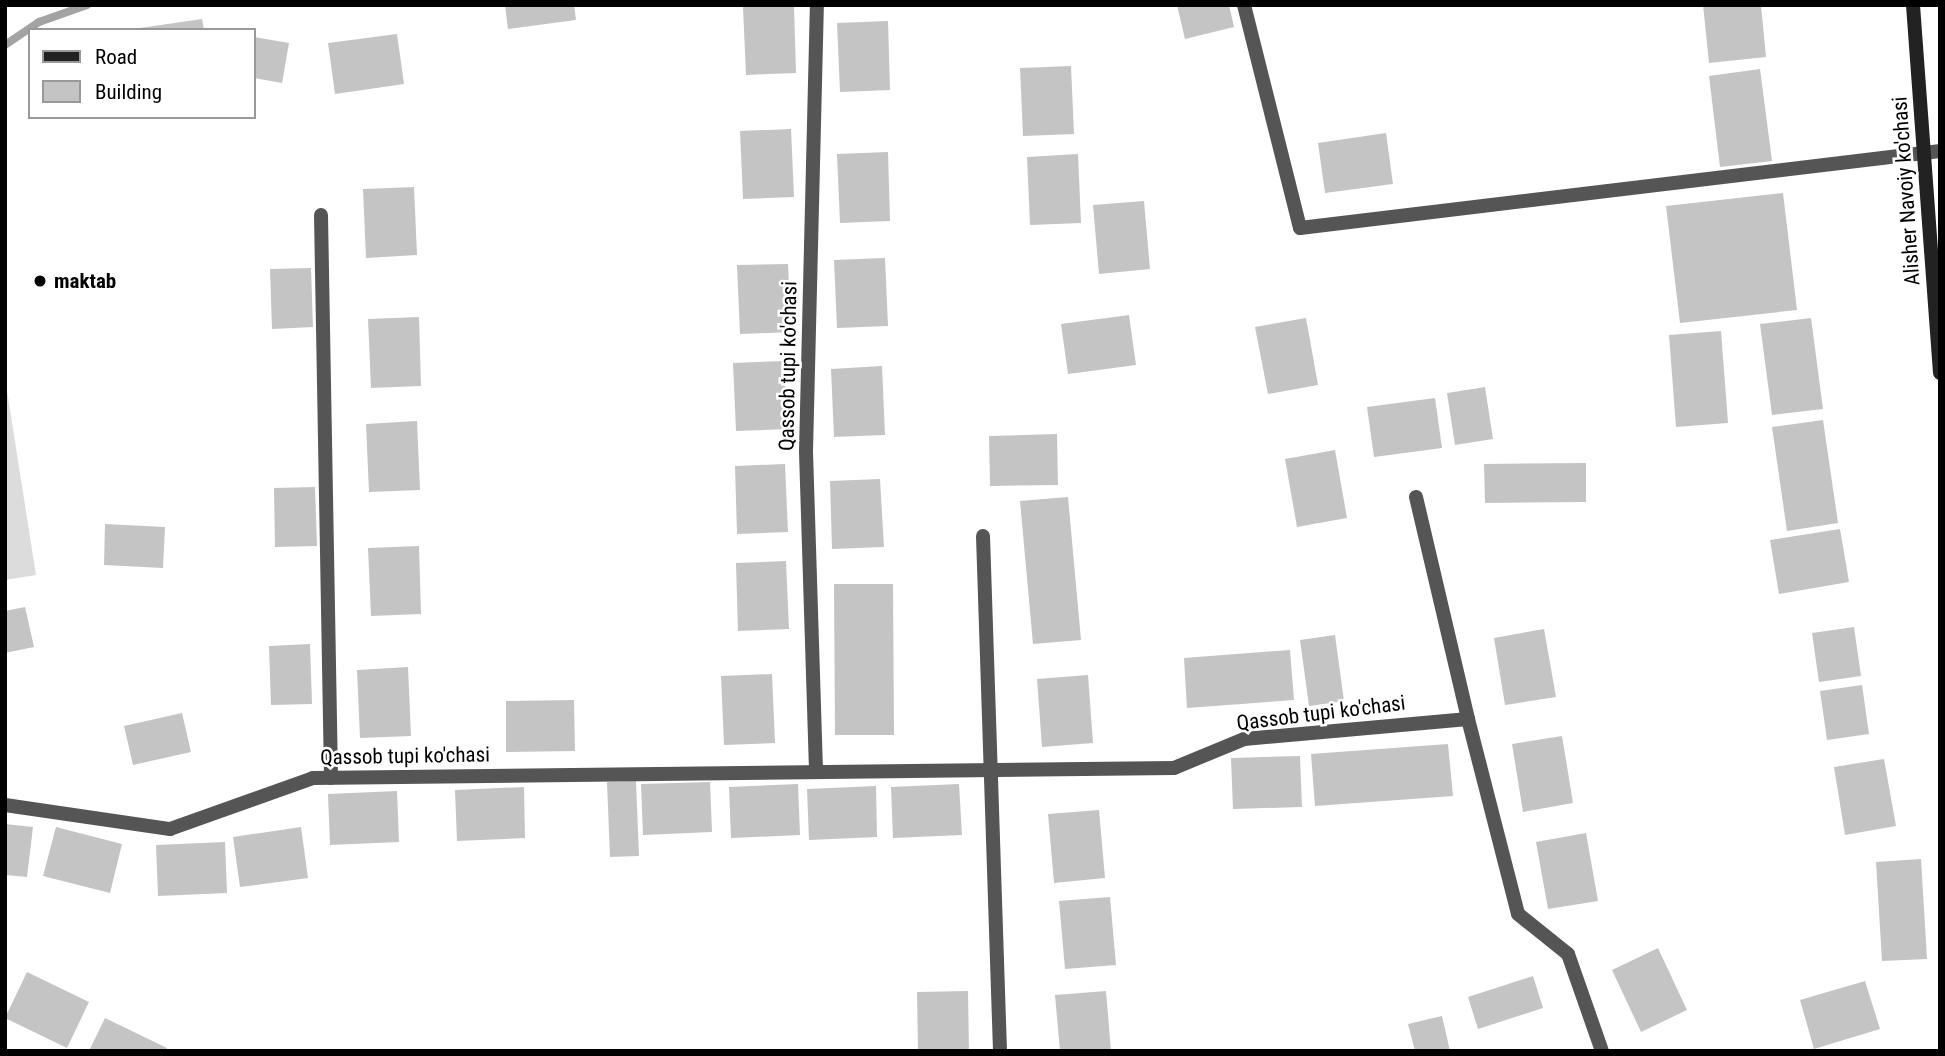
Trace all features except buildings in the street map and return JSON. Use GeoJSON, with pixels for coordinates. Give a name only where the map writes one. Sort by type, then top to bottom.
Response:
{"type":"FeatureCollection","features":[{"type":"Feature","properties":{"kind":"main road","name":"Alisher Navoiy ko'chasi"},"geometry":{"type":"LineString","coordinates":[[1913,5],[1940,373]]}},
{"type":"Feature","properties":{"kind":"street","name":"Qassob tupi ko'chasi"},"geometry":{"type":"LineString","coordinates":[[816,770],[806,451],[817,5]]}},
{"type":"Feature","properties":{"kind":"street"},"geometry":{"type":"LineString","coordinates":[[1244,5],[1300,228],[1940,151]]}},
{"type":"Feature","properties":{"kind":"street"},"geometry":{"type":"LineString","coordinates":[[321,215],[331,778]]}},
{"type":"Feature","properties":{"kind":"street"},"geometry":{"type":"LineString","coordinates":[[1416,497],[1468,719],[1518,914],[1568,954],[1602,1051]]}},
{"type":"Feature","properties":{"kind":"street"},"geometry":{"type":"LineString","coordinates":[[984,536],[1000,1051]]}},
{"type":"Feature","properties":{"kind":"street","name":"Qassob tupi ko'chasi"},"geometry":{"type":"LineString","coordinates":[[5,806],[170,829],[313,778],[993,767],[1174,768],[1244,739],[1468,719]]}},
{"type":"Feature","properties":{"kind":"shaded area"},"geometry":{"type":"Polygon","coordinates":[[[5,378],[36,575],[5,580],[5,378]]]}},
{"type":"Feature","properties":{"kind":"waterway"},"geometry":{"type":"LineString","coordinates":[[30,28],[39,22],[87,5]]}},
{"type":"Feature","properties":{"kind":"waterway"},"geometry":{"type":"LineString","coordinates":[[5,45],[28,29]]}},
{"type":"Feature","properties":{"kind":"place","name":"maktab"},"geometry":{"type":"Point","coordinates":[40,281]}}]}
